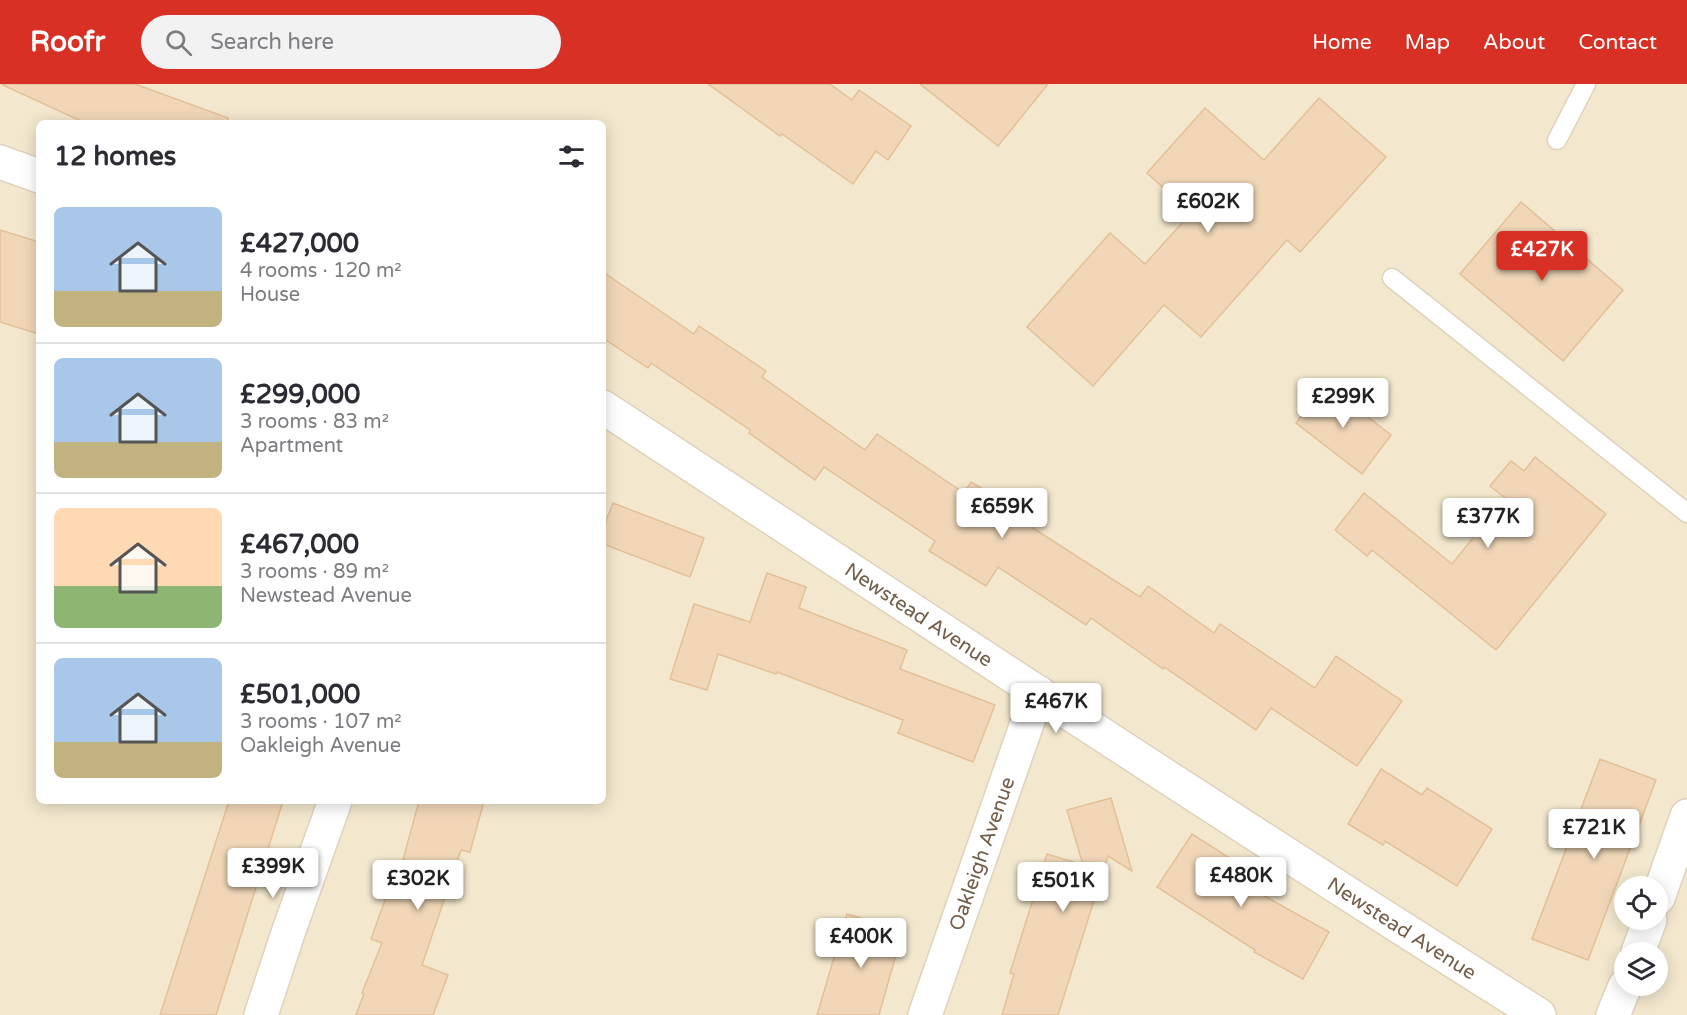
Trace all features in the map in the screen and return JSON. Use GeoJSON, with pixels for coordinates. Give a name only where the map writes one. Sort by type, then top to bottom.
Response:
{"type":"FeatureCollection","features":[{"type":"Feature","properties":{"kind":"street"},"geometry":{"type":"LineString","coordinates":[[0,162],[36,175]]}},
{"type":"Feature","properties":{"kind":"street","name":"Newstead Avenue"},"geometry":{"type":"LineString","coordinates":[[606,409],[1038,692],[1539,1015]]}},
{"type":"Feature","properties":{"kind":"street","name":"Oakleigh Avenue"},"geometry":{"type":"LineString","coordinates":[[925,1015],[1038,692]]}},
{"type":"Feature","properties":{"kind":"street"},"geometry":{"type":"LineString","coordinates":[[261,1015],[334,804]]}},
{"type":"Feature","properties":{"kind":"street"},"geometry":{"type":"LineString","coordinates":[[1666,876],[1687,816]]}},
{"type":"Feature","properties":{"kind":"street"},"geometry":{"type":"LineString","coordinates":[[1613,1015],[1621,996]]}},
{"type":"Feature","properties":{"kind":"lane"},"geometry":{"type":"LineString","coordinates":[[1557,140],[1586,84]]}},
{"type":"Feature","properties":{"kind":"lane"},"geometry":{"type":"LineString","coordinates":[[1392,278],[1687,513]]}},
{"type":"Feature","properties":{"kind":"shaded area"},"geometry":{"type":"Polygon","coordinates":[[[0,84],[1687,84],[1687,1015],[0,1015],[0,84]]]}},
{"type":"Feature","properties":{"kind":"building"},"geometry":{"type":"Polygon","coordinates":[[[1,84],[135,84],[228,118],[228,120],[79,120],[1,84]]]}},
{"type":"Feature","properties":{"kind":"building"},"geometry":{"type":"Polygon","coordinates":[[[708,84],[830,84],[852,100],[859,90],[911,126],[888,160],[876,151],[853,184],[782,134],[780,136],[708,84]]]}},
{"type":"Feature","properties":{"kind":"building"},"geometry":{"type":"Polygon","coordinates":[[[920,84],[1048,84],[998,146],[920,84]]]}},
{"type":"Feature","properties":{"kind":"building"},"geometry":{"type":"Polygon","coordinates":[[[1319,98],[1386,157],[1300,252],[1287,240],[1201,337],[1164,305],[1093,386],[1027,327],[1110,233],[1145,264],[1191,213],[1147,173],[1205,108],[1264,160],[1319,98]]]}},
{"type":"Feature","properties":{"kind":"building"},"geometry":{"type":"Polygon","coordinates":[[[1521,202],[1623,290],[1563,361],[1460,274],[1521,202]]]}},
{"type":"Feature","properties":{"kind":"building"},"geometry":{"type":"Polygon","coordinates":[[[0,230],[36,241],[36,333],[0,322],[0,230]]]}},
{"type":"Feature","properties":{"kind":"building"},"geometry":{"type":"Polygon","coordinates":[[[606,274],[694,334],[699,326],[766,371],[762,377],[865,450],[877,434],[964,493],[971,482],[1029,517],[1025,523],[1140,597],[1148,586],[1214,633],[1220,624],[1315,688],[1336,656],[1402,701],[1357,766],[1271,708],[1256,730],[1091,618],[1086,625],[998,567],[986,586],[929,551],[935,541],[824,467],[815,480],[749,433],[750,430],[651,363],[648,368],[606,340],[606,274]]]}},
{"type":"Feature","properties":{"kind":"building"},"geometry":{"type":"Polygon","coordinates":[[[1325,384],[1391,435],[1362,474],[1296,423],[1325,384]]]}},
{"type":"Feature","properties":{"kind":"building"},"geometry":{"type":"Polygon","coordinates":[[[1535,457],[1606,514],[1496,650],[1372,550],[1367,556],[1335,530],[1364,493],[1452,564],[1505,498],[1490,486],[1511,461],[1524,471],[1535,457]]]}},
{"type":"Feature","properties":{"kind":"building"},"geometry":{"type":"Polygon","coordinates":[[[613,503],[704,538],[690,577],[606,545],[606,520],[613,503]]]}},
{"type":"Feature","properties":{"kind":"building"},"geometry":{"type":"Polygon","coordinates":[[[767,573],[806,587],[799,608],[907,650],[900,669],[995,705],[973,762],[898,733],[903,720],[777,672],[776,674],[718,654],[707,690],[670,679],[694,604],[750,622],[767,573]]]}},
{"type":"Feature","properties":{"kind":"building"},"geometry":{"type":"Polygon","coordinates":[[[1600,759],[1656,780],[1620,876],[1614,876],[1614,891],[1588,960],[1532,939],[1600,759]]]}},
{"type":"Feature","properties":{"kind":"building"},"geometry":{"type":"Polygon","coordinates":[[[1381,769],[1422,795],[1427,788],[1492,829],[1457,886],[1385,841],[1383,845],[1348,824],[1381,769]]]}},
{"type":"Feature","properties":{"kind":"building"},"geometry":{"type":"Polygon","coordinates":[[[1111,798],[1132,871],[1108,856],[1058,1015],[1002,1015],[1014,974],[1010,973],[1047,854],[1083,865],[1067,810],[1111,798]]]}},
{"type":"Feature","properties":{"kind":"building"},"geometry":{"type":"Polygon","coordinates":[[[228,804],[282,804],[216,1015],[160,1015],[228,804]]]}},
{"type":"Feature","properties":{"kind":"building"},"geometry":{"type":"Polygon","coordinates":[[[418,804],[483,804],[470,852],[461,850],[422,965],[448,975],[433,1015],[356,1015],[364,994],[362,993],[382,943],[371,939],[396,869],[400,871],[418,804]]]}},
{"type":"Feature","properties":{"kind":"building"},"geometry":{"type":"Polygon","coordinates":[[[1192,834],[1242,866],[1234,879],[1329,932],[1303,979],[1254,952],[1255,950],[1157,887],[1192,834]]]}},
{"type":"Feature","properties":{"kind":"building"},"geometry":{"type":"Polygon","coordinates":[[[847,914],[903,930],[879,1015],[817,1015],[847,914]]]}}]}
